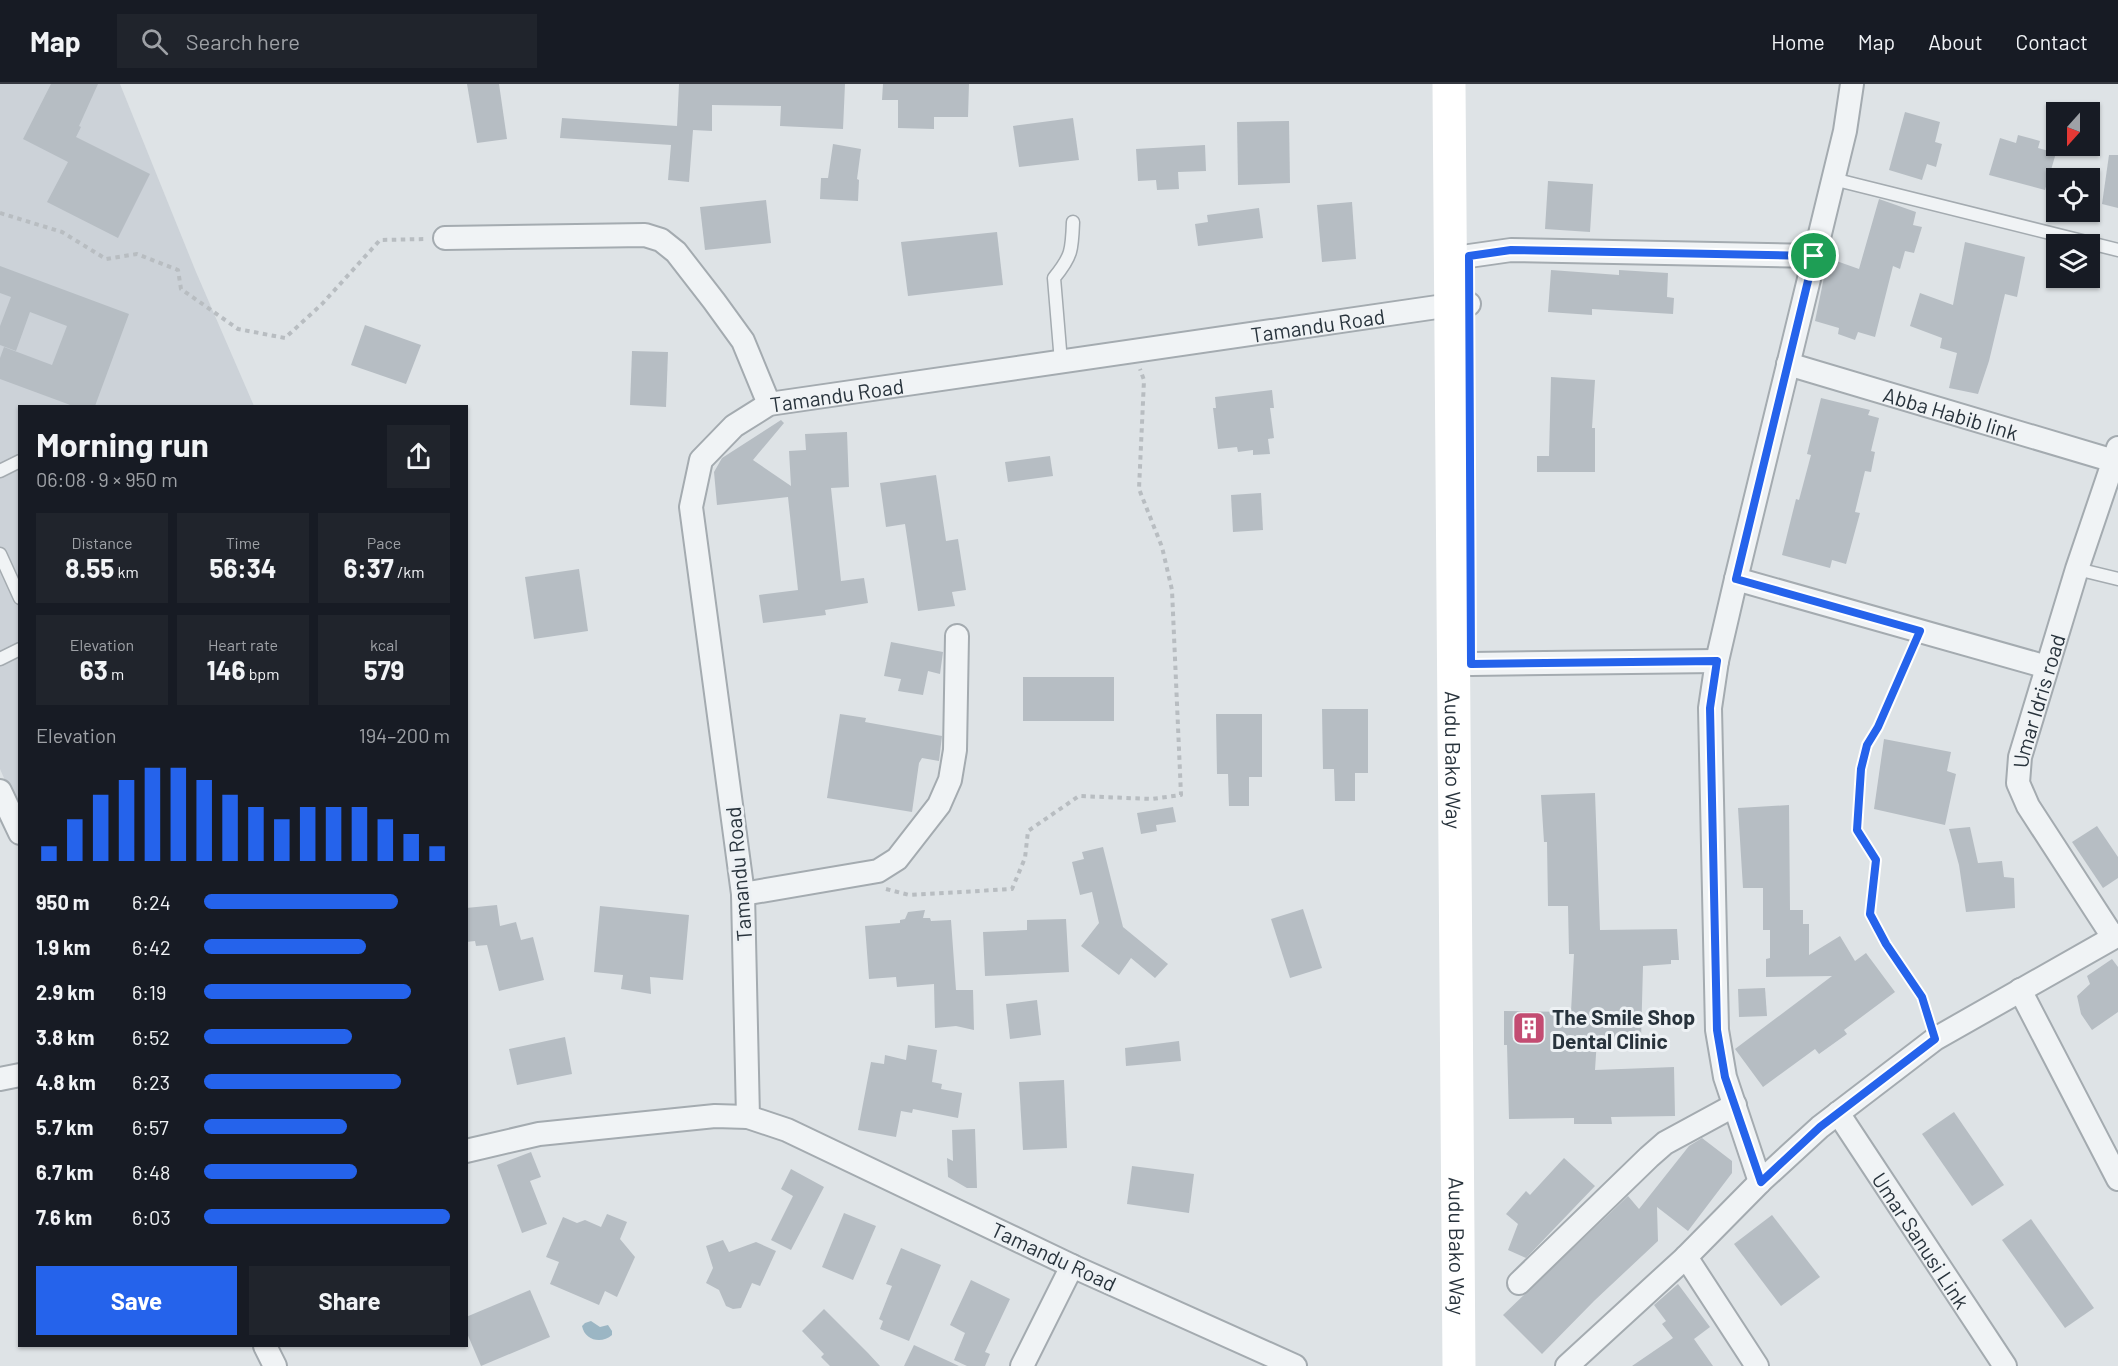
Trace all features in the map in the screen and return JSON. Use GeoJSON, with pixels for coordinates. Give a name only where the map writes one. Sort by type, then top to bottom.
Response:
{"type":"FeatureCollection","features":[{"type":"Feature","properties":{"kind":"main road","name":"Audu Bako Way"},"geometry":{"type":"LineString","coordinates":[[1449,84],[1460,304],[1471,664],[1475,1366]]}},
{"type":"Feature","properties":{"kind":"main road","name":"Audu Bako Way"},"geometry":{"type":"LineString","coordinates":[[1458,1366],[1460,304],[1469,256],[1470,84]]}},
{"type":"Feature","properties":{"kind":"street"},"geometry":{"type":"LineString","coordinates":[[1761,1182],[1725,1077],[1717,1030],[1710,708],[1717,661],[1736,579],[1845,131],[1852,84]]}},
{"type":"Feature","properties":{"kind":"street"},"geometry":{"type":"LineString","coordinates":[[445,238],[645,235],[661,240],[676,252],[743,341],[769,404]]}},
{"type":"Feature","properties":{"kind":"street"},"geometry":{"type":"LineString","coordinates":[[1469,256],[1511,250],[1814,256]]}},
{"type":"Feature","properties":{"kind":"street","name":"Tamandu Road"},"geometry":{"type":"LineString","coordinates":[[748,1116],[743,894],[691,507],[700,460],[734,426],[769,404],[1460,304]]}},
{"type":"Feature","properties":{"kind":"street","name":"Abba Habib link"},"geometry":{"type":"LineString","coordinates":[[1788,364],[2116,455]]}},
{"type":"Feature","properties":{"kind":"street","name":"Umar Idris road"},"geometry":{"type":"LineString","coordinates":[[2116,455],[2077,569],[2020,757],[2018,783],[2028,806],[2116,936]]}},
{"type":"Feature","properties":{"kind":"street"},"geometry":{"type":"LineString","coordinates":[[1736,579],[2047,667]]}},
{"type":"Feature","properties":{"kind":"street"},"geometry":{"type":"LineString","coordinates":[[743,894],[878,871],[897,859],[939,805],[950,780],[955,750],[957,636]]}},
{"type":"Feature","properties":{"kind":"street"},"geometry":{"type":"LineString","coordinates":[[1471,664],[1717,661]]}},
{"type":"Feature","properties":{"kind":"street"},"geometry":{"type":"LineString","coordinates":[[0,791],[18,829]]}},
{"type":"Feature","properties":{"kind":"street"},"geometry":{"type":"LineString","coordinates":[[1567,1366],[1686,1257],[1820,1127],[1935,1039],[2116,936]]}},
{"type":"Feature","properties":{"kind":"street"},"geometry":{"type":"LineString","coordinates":[[2020,990],[2118,1179]]}},
{"type":"Feature","properties":{"kind":"street"},"geometry":{"type":"LineString","coordinates":[[0,1079],[18,1076]]}},
{"type":"Feature","properties":{"kind":"street"},"geometry":{"type":"LineString","coordinates":[[1519,1283],[1665,1143],[1735,1105]]}},
{"type":"Feature","properties":{"kind":"street","name":"Umar Sanusi Link"},"geometry":{"type":"LineString","coordinates":[[1838,1113],[2005,1366]]}},
{"type":"Feature","properties":{"kind":"street","name":"Tamandu Road"},"geometry":{"type":"LineString","coordinates":[[468,1151],[539,1134],[715,1116],[748,1116],[787,1130],[1072,1266],[1295,1366]]}},
{"type":"Feature","properties":{"kind":"street"},"geometry":{"type":"LineString","coordinates":[[1686,1257],[1757,1366]]}},
{"type":"Feature","properties":{"kind":"street"},"geometry":{"type":"LineString","coordinates":[[1022,1366],[1072,1266]]}},
{"type":"Feature","properties":{"kind":"street"},"geometry":{"type":"LineString","coordinates":[[266,1347],[275,1366]]}},
{"type":"Feature","properties":{"kind":"lane"},"geometry":{"type":"LineString","coordinates":[[1833,179],[2118,250]]}},
{"type":"Feature","properties":{"kind":"lane"},"geometry":{"type":"LineString","coordinates":[[1060,362],[1054,278],[1072,249],[1073,222]]}},
{"type":"Feature","properties":{"kind":"lane"},"geometry":{"type":"LineString","coordinates":[[0,471],[18,462]]}},
{"type":"Feature","properties":{"kind":"lane"},"geometry":{"type":"LineString","coordinates":[[0,554],[18,594]]}},
{"type":"Feature","properties":{"kind":"lane"},"geometry":{"type":"LineString","coordinates":[[2077,569],[2118,579]]}},
{"type":"Feature","properties":{"kind":"lane"},"geometry":{"type":"LineString","coordinates":[[0,659],[18,650]]}},
{"type":"Feature","properties":{"kind":"path"},"geometry":{"type":"LineString","coordinates":[[0,213],[62,232],[106,259],[137,254],[178,270],[181,289],[238,329],[285,338],[322,304],[380,240],[445,238]]}},
{"type":"Feature","properties":{"kind":"path"},"geometry":{"type":"LineString","coordinates":[[877,888],[909,895],[1012,889],[1025,858],[1028,831],[1079,796],[1152,799],[1181,795],[1172,591],[1162,547],[1139,489],[1144,380],[1133,351]]}},
{"type":"Feature","properties":{"kind":"path"},"geometry":{"type":"LineString","coordinates":[[1920,631],[1878,727],[1867,745],[1861,769],[1857,830],[1876,860],[1870,914],[1886,944],[1922,997],[1935,1039]]}},
{"type":"Feature","properties":{"kind":"shaded area"},"geometry":{"type":"Polygon","coordinates":[[[0,84],[120,84],[196,272],[254,405],[18,405],[18,810],[0,769],[0,84]]]}},
{"type":"Feature","properties":{"kind":"water"},"geometry":{"type":"Polygon","coordinates":[[[591,1321],[600,1327],[608,1325],[612,1335],[604,1340],[590,1338],[582,1326],[591,1321]]]}},
{"type":"Feature","properties":{"kind":"building"},"geometry":{"type":"Polygon","coordinates":[[[51,84],[98,84],[76,137],[150,174],[118,238],[47,202],[68,162],[23,139],[51,84]]]}},
{"type":"Feature","properties":{"kind":"building"},"geometry":{"type":"Polygon","coordinates":[[[467,84],[499,84],[507,139],[477,143],[467,84]]]}},
{"type":"Feature","properties":{"kind":"building"},"geometry":{"type":"Polygon","coordinates":[[[679,84],[845,84],[843,129],[780,126],[781,106],[712,105],[712,131],[693,130],[689,182],[668,180],[671,145],[560,138],[562,118],[677,126],[679,84]]]}},
{"type":"Feature","properties":{"kind":"building"},"geometry":{"type":"Polygon","coordinates":[[[883,84],[969,84],[968,117],[934,117],[934,129],[898,128],[898,100],[882,100],[883,84]]]}},
{"type":"Feature","properties":{"kind":"building"},"geometry":{"type":"Polygon","coordinates":[[[1905,112],[1940,122],[1935,142],[1942,144],[1936,167],[1927,164],[1922,180],[1889,170],[1905,112]]]}},
{"type":"Feature","properties":{"kind":"building"},"geometry":{"type":"Polygon","coordinates":[[[1073,118],[1079,160],[1019,167],[1013,126],[1073,118]]]}},
{"type":"Feature","properties":{"kind":"building"},"geometry":{"type":"Polygon","coordinates":[[[1289,121],[1290,183],[1238,185],[1237,122],[1289,121]]]}},
{"type":"Feature","properties":{"kind":"building"},"geometry":{"type":"Polygon","coordinates":[[[2018,135],[2040,141],[2038,148],[2046,150],[2046,156],[2055,156],[2052,168],[2046,168],[2045,190],[1989,175],[2000,138],[2016,143],[2018,135]]]}},
{"type":"Feature","properties":{"kind":"building"},"geometry":{"type":"Polygon","coordinates":[[[833,144],[861,149],[857,179],[859,180],[858,201],[820,199],[821,178],[828,178],[833,144]]]}},
{"type":"Feature","properties":{"kind":"building"},"geometry":{"type":"Polygon","coordinates":[[[1205,145],[1206,171],[1178,172],[1179,189],[1157,190],[1156,180],[1138,181],[1136,149],[1205,145]]]}},
{"type":"Feature","properties":{"kind":"building"},"geometry":{"type":"Polygon","coordinates":[[[2109,155],[2118,155],[2118,208],[2102,204],[2109,155]]]}},
{"type":"Feature","properties":{"kind":"building"},"geometry":{"type":"Polygon","coordinates":[[[1548,181],[1593,184],[1590,232],[1545,229],[1548,181]]]}},
{"type":"Feature","properties":{"kind":"building"},"geometry":{"type":"Polygon","coordinates":[[[1879,199],[1916,212],[1913,225],[1922,227],[1914,253],[1905,251],[1900,269],[1893,266],[1875,337],[1858,332],[1855,340],[1838,334],[1839,328],[1815,321],[1828,258],[1859,269],[1879,199]]]}},
{"type":"Feature","properties":{"kind":"building"},"geometry":{"type":"Polygon","coordinates":[[[766,200],[771,243],[705,250],[700,207],[766,200]]]}},
{"type":"Feature","properties":{"kind":"building"},"geometry":{"type":"Polygon","coordinates":[[[1352,202],[1356,259],[1322,262],[1317,205],[1352,202]]]}},
{"type":"Feature","properties":{"kind":"building"},"geometry":{"type":"Polygon","coordinates":[[[1259,208],[1263,238],[1198,246],[1195,224],[1208,222],[1207,215],[1259,208]]]}},
{"type":"Feature","properties":{"kind":"building"},"geometry":{"type":"Polygon","coordinates":[[[997,232],[1003,285],[908,296],[901,242],[997,232]]]}},
{"type":"Feature","properties":{"kind":"building"},"geometry":{"type":"Polygon","coordinates":[[[1965,242],[2025,257],[2017,297],[2005,294],[1989,361],[1978,394],[1949,388],[1957,353],[1940,348],[1942,338],[1910,326],[1920,293],[1953,305],[1965,242]]]}},
{"type":"Feature","properties":{"kind":"building"},"geometry":{"type":"Polygon","coordinates":[[[0,266],[129,314],[95,405],[70,405],[0,379],[0,358],[4,347],[52,365],[67,326],[30,312],[16,351],[0,345],[0,326],[11,297],[0,293],[0,266]]]}},
{"type":"Feature","properties":{"kind":"building"},"geometry":{"type":"Polygon","coordinates":[[[1551,270],[1619,275],[1619,270],[1668,273],[1667,297],[1674,298],[1673,314],[1592,309],[1592,315],[1548,312],[1551,270]]]}},
{"type":"Feature","properties":{"kind":"building"},"geometry":{"type":"Polygon","coordinates":[[[365,325],[421,345],[406,384],[351,365],[365,325]]]}},
{"type":"Feature","properties":{"kind":"building"},"geometry":{"type":"Polygon","coordinates":[[[632,351],[668,352],[666,407],[630,405],[632,351]]]}},
{"type":"Feature","properties":{"kind":"building"},"geometry":{"type":"Polygon","coordinates":[[[1551,377],[1595,380],[1592,428],[1595,428],[1595,472],[1537,472],[1537,456],[1549,456],[1551,377]]]}},
{"type":"Feature","properties":{"kind":"building"},"geometry":{"type":"Polygon","coordinates":[[[1272,390],[1274,408],[1270,408],[1274,438],[1268,439],[1270,454],[1253,455],[1253,450],[1238,452],[1237,447],[1218,449],[1213,408],[1216,408],[1215,397],[1272,390]]]}},
{"type":"Feature","properties":{"kind":"building"},"geometry":{"type":"Polygon","coordinates":[[[1821,398],[1870,410],[1868,415],[1879,418],[1871,451],[1875,452],[1871,472],[1865,471],[1855,512],[1860,513],[1846,564],[1832,560],[1830,568],[1782,555],[1796,499],[1799,500],[1811,455],[1807,454],[1821,398]]]}},
{"type":"Feature","properties":{"kind":"building"},"geometry":{"type":"Polygon","coordinates":[[[781,420],[784,423],[753,460],[791,486],[789,451],[806,450],[805,434],[847,432],[849,487],[831,488],[841,581],[864,578],[868,603],[825,610],[826,615],[763,623],[759,595],[798,590],[788,497],[717,505],[714,472],[722,458],[781,420]]]}},
{"type":"Feature","properties":{"kind":"building"},"geometry":{"type":"Polygon","coordinates":[[[1050,456],[1053,476],[1008,482],[1005,462],[1050,456]]]}},
{"type":"Feature","properties":{"kind":"building"},"geometry":{"type":"Polygon","coordinates":[[[936,475],[946,541],[958,539],[966,590],[952,592],[955,606],[918,611],[905,524],[886,527],[880,483],[936,475]]]}},
{"type":"Feature","properties":{"kind":"building"},"geometry":{"type":"Polygon","coordinates":[[[1261,493],[1263,530],[1233,532],[1231,495],[1261,493]]]}},
{"type":"Feature","properties":{"kind":"building"},"geometry":{"type":"Polygon","coordinates":[[[579,569],[588,631],[534,639],[525,577],[579,569]]]}},
{"type":"Feature","properties":{"kind":"building"},"geometry":{"type":"Polygon","coordinates":[[[891,642],[943,652],[940,674],[928,671],[923,695],[898,691],[901,679],[884,676],[891,642]]]}},
{"type":"Feature","properties":{"kind":"building"},"geometry":{"type":"Polygon","coordinates":[[[1023,677],[1114,677],[1114,721],[1023,721],[1023,677]]]}},
{"type":"Feature","properties":{"kind":"building"},"geometry":{"type":"Polygon","coordinates":[[[1322,709],[1368,709],[1368,773],[1355,773],[1355,801],[1335,801],[1334,769],[1323,769],[1322,709]]]}},
{"type":"Feature","properties":{"kind":"building"},"geometry":{"type":"Polygon","coordinates":[[[840,714],[866,718],[865,722],[942,736],[939,761],[922,758],[919,763],[912,812],[827,798],[840,714]]]}},
{"type":"Feature","properties":{"kind":"building"},"geometry":{"type":"Polygon","coordinates":[[[1216,714],[1262,714],[1262,777],[1249,777],[1249,806],[1229,806],[1228,774],[1217,774],[1216,714]]]}},
{"type":"Feature","properties":{"kind":"building"},"geometry":{"type":"Polygon","coordinates":[[[1884,739],[1951,752],[1947,771],[1956,774],[1945,825],[1874,809],[1884,739]]]}},
{"type":"Feature","properties":{"kind":"building"},"geometry":{"type":"Polygon","coordinates":[[[1595,793],[1600,930],[1677,929],[1679,960],[1671,960],[1671,964],[1643,966],[1641,1041],[1597,1039],[1595,1070],[1674,1067],[1675,1116],[1611,1117],[1612,1124],[1574,1124],[1574,1118],[1509,1119],[1504,1011],[1571,1012],[1574,954],[1569,954],[1568,906],[1548,906],[1547,842],[1544,842],[1541,795],[1595,793]]]}},
{"type":"Feature","properties":{"kind":"building"},"geometry":{"type":"Polygon","coordinates":[[[1789,805],[1790,910],[1803,910],[1803,924],[1809,924],[1809,955],[1840,936],[1855,961],[1866,953],[1895,992],[1844,1030],[1847,1034],[1819,1054],[1815,1049],[1763,1087],[1735,1049],[1832,976],[1766,977],[1766,959],[1770,958],[1770,930],[1763,930],[1763,888],[1743,888],[1738,808],[1789,805]]]}},
{"type":"Feature","properties":{"kind":"building"},"geometry":{"type":"Polygon","coordinates":[[[1173,807],[1176,822],[1156,825],[1157,831],[1141,834],[1137,813],[1173,807]]]}},
{"type":"Feature","properties":{"kind":"building"},"geometry":{"type":"Polygon","coordinates":[[[2097,826],[2118,857],[2118,878],[2103,888],[2072,842],[2097,826]]]}},
{"type":"Feature","properties":{"kind":"building"},"geometry":{"type":"Polygon","coordinates":[[[1970,827],[1978,863],[2002,861],[2004,877],[2014,878],[2015,908],[1966,912],[1959,865],[1949,829],[1970,827]]]}},
{"type":"Feature","properties":{"kind":"building"},"geometry":{"type":"Polygon","coordinates":[[[1103,847],[1123,927],[1168,964],[1155,978],[1131,958],[1119,975],[1081,946],[1099,923],[1092,892],[1080,895],[1072,862],[1084,859],[1082,852],[1103,847]]]}},
{"type":"Feature","properties":{"kind":"building"},"geometry":{"type":"Polygon","coordinates":[[[497,905],[500,926],[516,922],[521,940],[533,937],[544,980],[499,991],[487,945],[476,946],[475,941],[468,942],[468,908],[497,905]]]}},
{"type":"Feature","properties":{"kind":"building"},"geometry":{"type":"Polygon","coordinates":[[[600,906],[689,915],[683,980],[650,977],[651,994],[621,989],[623,975],[594,972],[600,906]]]}},
{"type":"Feature","properties":{"kind":"building"},"geometry":{"type":"Polygon","coordinates":[[[1303,909],[1322,968],[1290,978],[1271,919],[1303,909]]]}},
{"type":"Feature","properties":{"kind":"building"},"geometry":{"type":"Polygon","coordinates":[[[925,910],[923,918],[930,918],[931,921],[951,920],[956,990],[973,990],[974,1030],[956,1026],[935,1028],[934,984],[897,987],[896,977],[869,979],[865,926],[900,923],[908,912],[925,910]]]}},
{"type":"Feature","properties":{"kind":"building"},"geometry":{"type":"Polygon","coordinates":[[[1066,919],[1069,972],[985,976],[983,932],[1027,930],[1027,920],[1066,919]]]}},
{"type":"Feature","properties":{"kind":"building"},"geometry":{"type":"Polygon","coordinates":[[[2112,959],[2118,967],[2118,1012],[2092,1030],[2081,1014],[2077,996],[2090,984],[2087,976],[2112,959]]]}},
{"type":"Feature","properties":{"kind":"building"},"geometry":{"type":"Polygon","coordinates":[[[1765,988],[1767,1016],[1739,1017],[1738,989],[1765,988]]]}},
{"type":"Feature","properties":{"kind":"building"},"geometry":{"type":"Polygon","coordinates":[[[1037,1000],[1041,1035],[1010,1039],[1006,1004],[1037,1000]]]}},
{"type":"Feature","properties":{"kind":"building"},"geometry":{"type":"Polygon","coordinates":[[[565,1037],[572,1074],[517,1085],[509,1049],[565,1037]]]}},
{"type":"Feature","properties":{"kind":"building"},"geometry":{"type":"Polygon","coordinates":[[[1179,1041],[1181,1061],[1126,1066],[1125,1048],[1179,1041]]]}},
{"type":"Feature","properties":{"kind":"building"},"geometry":{"type":"Polygon","coordinates":[[[908,1045],[937,1050],[932,1082],[942,1084],[941,1089],[962,1093],[958,1118],[913,1109],[912,1113],[901,1111],[896,1137],[858,1130],[871,1062],[884,1064],[885,1055],[906,1060],[908,1045]]]}},
{"type":"Feature","properties":{"kind":"building"},"geometry":{"type":"Polygon","coordinates":[[[1064,1080],[1067,1148],[1023,1150],[1019,1082],[1064,1080]]]}},
{"type":"Feature","properties":{"kind":"building"},"geometry":{"type":"Polygon","coordinates":[[[1954,1112],[2004,1185],[1972,1206],[1922,1134],[1954,1112]]]}},
{"type":"Feature","properties":{"kind":"building"},"geometry":{"type":"Polygon","coordinates":[[[975,1129],[977,1188],[967,1188],[948,1177],[947,1158],[953,1161],[952,1130],[975,1129]]]}},
{"type":"Feature","properties":{"kind":"building"},"geometry":{"type":"Polygon","coordinates":[[[1702,1138],[1732,1161],[1732,1173],[1688,1231],[1657,1207],[1658,1241],[1542,1354],[1503,1315],[1628,1196],[1639,1209],[1689,1146],[1702,1138]]]}},
{"type":"Feature","properties":{"kind":"building"},"geometry":{"type":"Polygon","coordinates":[[[531,1152],[541,1177],[530,1181],[547,1224],[522,1233],[497,1165],[531,1152]]]}},
{"type":"Feature","properties":{"kind":"building"},"geometry":{"type":"Polygon","coordinates":[[[1564,1158],[1595,1186],[1526,1258],[1508,1250],[1518,1224],[1506,1214],[1526,1191],[1530,1195],[1564,1158]]]}},
{"type":"Feature","properties":{"kind":"building"},"geometry":{"type":"Polygon","coordinates":[[[1132,1166],[1194,1174],[1189,1213],[1127,1204],[1132,1166]]]}},
{"type":"Feature","properties":{"kind":"building"},"geometry":{"type":"Polygon","coordinates":[[[791,1169],[824,1187],[791,1250],[771,1240],[793,1196],[781,1189],[791,1169]]]}},
{"type":"Feature","properties":{"kind":"building"},"geometry":{"type":"Polygon","coordinates":[[[844,1213],[876,1226],[853,1280],[822,1267],[844,1213]]]}},
{"type":"Feature","properties":{"kind":"building"},"geometry":{"type":"Polygon","coordinates":[[[607,1214],[627,1222],[620,1239],[635,1257],[617,1297],[605,1291],[599,1305],[550,1284],[559,1262],[546,1257],[563,1217],[577,1223],[585,1220],[601,1227],[607,1214]]]}},
{"type":"Feature","properties":{"kind":"building"},"geometry":{"type":"Polygon","coordinates":[[[1772,1215],[1820,1277],[1781,1306],[1734,1244],[1772,1215]]]}},
{"type":"Feature","properties":{"kind":"building"},"geometry":{"type":"Polygon","coordinates":[[[2031,1219],[2094,1308],[2065,1328],[2002,1240],[2031,1219]]]}},
{"type":"Feature","properties":{"kind":"building"},"geometry":{"type":"Polygon","coordinates":[[[723,1240],[729,1252],[756,1242],[776,1251],[760,1286],[752,1283],[741,1308],[733,1309],[726,1306],[719,1290],[706,1283],[713,1268],[706,1246],[723,1240]]]}},
{"type":"Feature","properties":{"kind":"building"},"geometry":{"type":"Polygon","coordinates":[[[901,1248],[941,1265],[909,1341],[880,1329],[883,1321],[879,1319],[892,1286],[886,1284],[901,1248]]]}},
{"type":"Feature","properties":{"kind":"building"},"geometry":{"type":"Polygon","coordinates":[[[971,1280],[1010,1299],[985,1352],[990,1354],[985,1366],[967,1366],[954,1360],[965,1333],[950,1325],[971,1280]]]}},
{"type":"Feature","properties":{"kind":"building"},"geometry":{"type":"Polygon","coordinates":[[[1678,1284],[1710,1327],[1694,1339],[1713,1366],[1632,1366],[1673,1338],[1662,1324],[1666,1321],[1654,1305],[1678,1284]]]}},
{"type":"Feature","properties":{"kind":"building"},"geometry":{"type":"Polygon","coordinates":[[[530,1290],[550,1337],[481,1366],[468,1336],[468,1316],[530,1290]]]}},
{"type":"Feature","properties":{"kind":"building"},"geometry":{"type":"Polygon","coordinates":[[[824,1309],[880,1366],[830,1366],[821,1357],[824,1354],[802,1331],[824,1309]]]}},
{"type":"Feature","properties":{"kind":"building"},"geometry":{"type":"Polygon","coordinates":[[[914,1345],[959,1366],[904,1366],[914,1345]]]}},
{"type":"Feature","properties":{"kind":"place","name":"The Smile Shop Dental Clinic"},"geometry":{"type":"Point","coordinates":[1529,1028]}},
{"type":"Feature","properties":{"kind":"route"},"geometry":{"type":"LineString","coordinates":[[1511,250],[1814,256],[1736,579],[1920,631],[1878,727],[1867,745],[1861,769],[1857,830],[1876,860],[1870,914],[1886,944],[1922,997],[1935,1039],[1820,1127],[1761,1182],[1725,1077],[1717,1030],[1710,708],[1717,661],[1471,664],[1469,256],[1511,250]]}}]}
